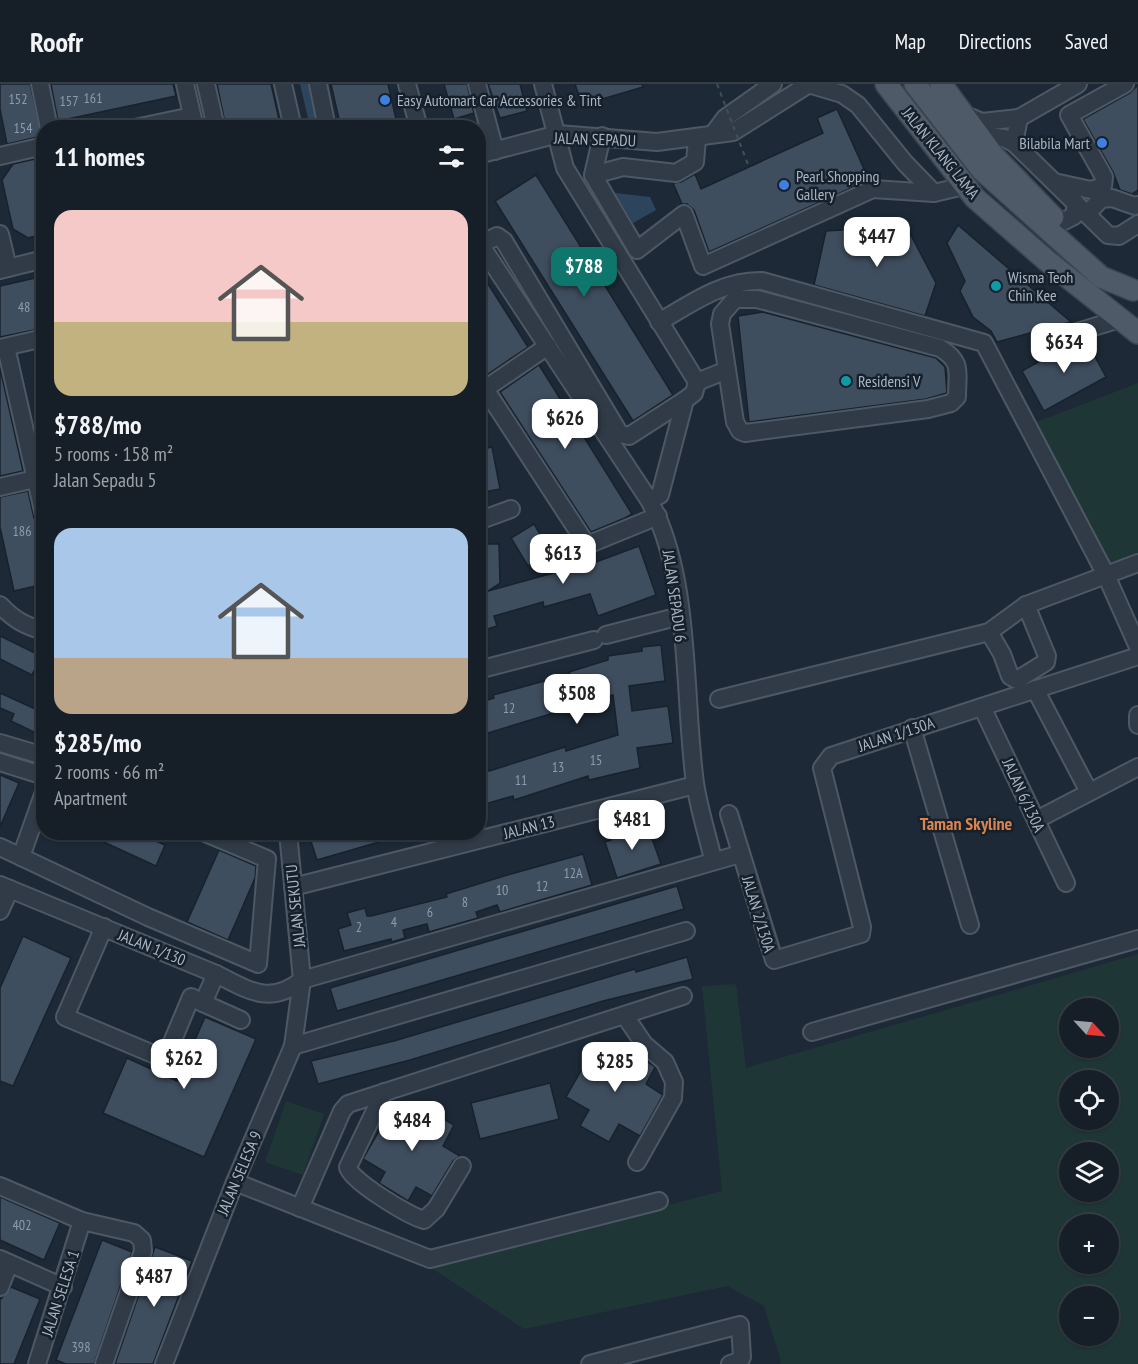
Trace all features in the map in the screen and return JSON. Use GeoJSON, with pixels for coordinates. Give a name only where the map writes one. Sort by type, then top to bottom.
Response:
{"type":"FeatureCollection","features":[{"type":"Feature","properties":{"kind":"main road","name":"JALAN KLANG LAMA"},"geometry":{"type":"LineString","coordinates":[[886,84],[963,186],[1046,260],[1138,333]]}},
{"type":"Feature","properties":{"kind":"main road"},"geometry":{"type":"LineString","coordinates":[[915,84],[982,170],[1101,277],[1136,292]]}},
{"type":"Feature","properties":{"kind":"main road"},"geometry":{"type":"LineString","coordinates":[[941,84],[979,135],[1051,216],[1136,292]]}},
{"type":"Feature","properties":{"kind":"street"},"geometry":{"type":"LineString","coordinates":[[40,84],[47,120]]}},
{"type":"Feature","properties":{"kind":"street"},"geometry":{"type":"LineString","coordinates":[[185,84],[193,120]]}},
{"type":"Feature","properties":{"kind":"street"},"geometry":{"type":"LineString","coordinates":[[206,84],[214,120]]}},
{"type":"Feature","properties":{"kind":"street"},"geometry":{"type":"LineString","coordinates":[[283,84],[291,120]]}},
{"type":"Feature","properties":{"kind":"street"},"geometry":{"type":"LineString","coordinates":[[318,84],[325,120]]}},
{"type":"Feature","properties":{"kind":"street"},"geometry":{"type":"LineString","coordinates":[[407,84],[417,120]]}},
{"type":"Feature","properties":{"kind":"street"},"geometry":{"type":"LineString","coordinates":[[477,84],[495,151]]}},
{"type":"Feature","properties":{"kind":"street"},"geometry":{"type":"LineString","coordinates":[[486,240],[497,236],[504,241],[620,434],[629,436],[694,393],[697,382],[565,168],[558,134],[543,84]]}},
{"type":"Feature","properties":{"kind":"street"},"geometry":{"type":"LineString","coordinates":[[593,175],[623,167],[676,173],[695,162],[705,136],[725,118],[773,84]]}},
{"type":"Feature","properties":{"kind":"street"},"geometry":{"type":"LineString","coordinates":[[809,84],[842,94],[858,105],[905,163],[934,193]]}},
{"type":"Feature","properties":{"kind":"street","name":"JALAN SEPADU"},"geometry":{"type":"LineString","coordinates":[[486,153],[558,134],[657,142],[734,132],[809,84]]}},
{"type":"Feature","properties":{"kind":"street"},"geometry":{"type":"LineString","coordinates":[[963,113],[982,122],[1019,118],[1078,84]]}},
{"type":"Feature","properties":{"kind":"street"},"geometry":{"type":"LineString","coordinates":[[1069,115],[1125,84]]}},
{"type":"Feature","properties":{"kind":"street"},"geometry":{"type":"LineString","coordinates":[[1059,95],[1104,177],[1108,192]]}},
{"type":"Feature","properties":{"kind":"street"},"geometry":{"type":"LineString","coordinates":[[1014,143],[1019,118]]}},
{"type":"Feature","properties":{"kind":"street"},"geometry":{"type":"LineString","coordinates":[[979,135],[1004,138],[1014,143],[1050,181],[1113,237],[1138,224]]}},
{"type":"Feature","properties":{"kind":"street"},"geometry":{"type":"LineString","coordinates":[[602,136],[593,175],[637,250],[684,214],[703,266],[873,189],[934,193],[963,186]]}},
{"type":"Feature","properties":{"kind":"street"},"geometry":{"type":"LineString","coordinates":[[0,156],[36,149]]}},
{"type":"Feature","properties":{"kind":"street"},"geometry":{"type":"LineString","coordinates":[[1050,181],[1108,192],[1135,206],[1138,205]]}},
{"type":"Feature","properties":{"kind":"street"},"geometry":{"type":"LineString","coordinates":[[1051,216],[1064,221],[1074,216],[1082,208],[1101,199],[1108,192]]}},
{"type":"Feature","properties":{"kind":"street"},"geometry":{"type":"LineString","coordinates":[[0,234],[4,269],[36,262]]}},
{"type":"Feature","properties":{"kind":"street","name":"JALAN SEPADU 6"},"geometry":{"type":"LineString","coordinates":[[486,253],[649,500],[670,547],[680,616],[695,784],[713,859]]}},
{"type":"Feature","properties":{"kind":"street"},"geometry":{"type":"LineString","coordinates":[[659,322],[720,287],[743,280],[762,281],[984,343],[1106,575],[1138,646]]}},
{"type":"Feature","properties":{"kind":"street"},"geometry":{"type":"LineString","coordinates":[[735,299],[758,299],[940,348],[953,356],[957,363],[957,397],[951,404],[928,409],[745,433],[740,431],[735,422],[727,370],[720,324],[722,314],[735,299]]}},
{"type":"Feature","properties":{"kind":"street"},"geometry":{"type":"LineString","coordinates":[[1064,336],[1120,319]]}},
{"type":"Feature","properties":{"kind":"street"},"geometry":{"type":"LineString","coordinates":[[36,340],[3,347],[36,483]]}},
{"type":"Feature","properties":{"kind":"street"},"geometry":{"type":"LineString","coordinates":[[486,381],[548,346]]}},
{"type":"Feature","properties":{"kind":"street"},"geometry":{"type":"LineString","coordinates":[[697,382],[727,370]]}},
{"type":"Feature","properties":{"kind":"street"},"geometry":{"type":"LineString","coordinates":[[486,389],[587,545],[658,516]]}},
{"type":"Feature","properties":{"kind":"street"},"geometry":{"type":"LineString","coordinates":[[649,500],[660,495],[685,400]]}},
{"type":"Feature","properties":{"kind":"street"},"geometry":{"type":"LineString","coordinates":[[0,487],[35,479]]}},
{"type":"Feature","properties":{"kind":"street"},"geometry":{"type":"LineString","coordinates":[[486,518],[511,509]]}},
{"type":"Feature","properties":{"kind":"street"},"geometry":{"type":"LineString","coordinates":[[719,699],[989,632],[1026,605],[1138,563]]}},
{"type":"Feature","properties":{"kind":"street"},"geometry":{"type":"LineString","coordinates":[[0,605],[19,622],[36,628]]}},
{"type":"Feature","properties":{"kind":"street"},"geometry":{"type":"LineString","coordinates":[[989,632],[1002,654],[1010,676],[1017,680],[1046,662],[1047,656],[1026,605]]}},
{"type":"Feature","properties":{"kind":"street"},"geometry":{"type":"LineString","coordinates":[[486,668],[680,616]]}},
{"type":"Feature","properties":{"kind":"street","name":"JALAN 1/130A"},"geometry":{"type":"LineString","coordinates":[[861,934],[862,927],[822,768],[831,756],[1138,656]]}},
{"type":"Feature","properties":{"kind":"street"},"geometry":{"type":"LineString","coordinates":[[1035,689],[1089,792]]}},
{"type":"Feature","properties":{"kind":"street","name":"JALAN 6/130A"},"geometry":{"type":"LineString","coordinates":[[982,707],[1066,883]]}},
{"type":"Feature","properties":{"kind":"street"},"geometry":{"type":"LineString","coordinates":[[1138,716],[1138,725]]}},
{"type":"Feature","properties":{"kind":"street"},"geometry":{"type":"LineString","coordinates":[[912,728],[970,925]]}},
{"type":"Feature","properties":{"kind":"street"},"geometry":{"type":"LineString","coordinates":[[0,743],[36,754]]}},
{"type":"Feature","properties":{"kind":"street"},"geometry":{"type":"LineString","coordinates":[[0,762],[36,773]]}},
{"type":"Feature","properties":{"kind":"street"},"geometry":{"type":"LineString","coordinates":[[1044,816],[1138,767]]}},
{"type":"Feature","properties":{"kind":"street","name":"JALAN 13"},"geometry":{"type":"LineString","coordinates":[[486,838],[695,784]]}},
{"type":"Feature","properties":{"kind":"street","name":"JALAN 2/130A"},"geometry":{"type":"LineString","coordinates":[[729,814],[774,960],[861,934]]}},
{"type":"Feature","properties":{"kind":"street"},"geometry":{"type":"LineString","coordinates":[[21,857],[36,815]]}},
{"type":"Feature","properties":{"kind":"street"},"geometry":{"type":"LineString","coordinates":[[0,847],[148,917],[258,964],[267,858],[222,840]]}},
{"type":"Feature","properties":{"kind":"street","name":"JALAN SEKUTU"},"geometry":{"type":"LineString","coordinates":[[289,840],[302,980]]}},
{"type":"Feature","properties":{"kind":"street","name":"JALAN 13"},"geometry":{"type":"LineString","coordinates":[[293,887],[476,840]]}},
{"type":"Feature","properties":{"kind":"street","name":"JALAN 1/130"},"geometry":{"type":"LineString","coordinates":[[5,887],[216,974],[245,989],[274,995],[290,989],[302,980],[713,859],[740,854]]}},
{"type":"Feature","properties":{"kind":"street"},"geometry":{"type":"LineString","coordinates":[[0,911],[5,887]]}},
{"type":"Feature","properties":{"kind":"street"},"geometry":{"type":"LineString","coordinates":[[139,942],[148,917]]}},
{"type":"Feature","properties":{"kind":"street"},"geometry":{"type":"LineString","coordinates":[[104,927],[65,1017],[165,1059],[191,998],[241,1020]]}},
{"type":"Feature","properties":{"kind":"street"},"geometry":{"type":"LineString","coordinates":[[293,1046],[686,932]]}},
{"type":"Feature","properties":{"kind":"street"},"geometry":{"type":"LineString","coordinates":[[812,1032],[1138,939]]}},
{"type":"Feature","properties":{"kind":"street"},"geometry":{"type":"LineString","coordinates":[[203,1002],[216,974]]}},
{"type":"Feature","properties":{"kind":"street","name":"JALAN SELESA 9"},"geometry":{"type":"LineString","coordinates":[[164,1364],[235,1182],[293,1046],[302,980]]}},
{"type":"Feature","properties":{"kind":"street"},"geometry":{"type":"LineString","coordinates":[[300,1208],[343,1108],[351,1103],[683,996]]}},
{"type":"Feature","properties":{"kind":"street"},"geometry":{"type":"LineString","coordinates":[[625,1016],[644,1044],[665,1062],[674,1082],[673,1098],[637,1162]]}},
{"type":"Feature","properties":{"kind":"street"},"geometry":{"type":"LineString","coordinates":[[384,1092],[348,1167],[350,1174],[383,1200],[424,1220],[436,1209],[462,1166]]}},
{"type":"Feature","properties":{"kind":"street"},"geometry":{"type":"LineString","coordinates":[[235,1182],[430,1259],[659,1201]]}},
{"type":"Feature","properties":{"kind":"street"},"geometry":{"type":"LineString","coordinates":[[0,1186],[82,1221],[139,1236],[144,1245],[104,1364]]}},
{"type":"Feature","properties":{"kind":"street","name":"JALAN SELESA 1"},"geometry":{"type":"LineString","coordinates":[[38,1364],[82,1221]]}},
{"type":"Feature","properties":{"kind":"street"},"geometry":{"type":"LineString","coordinates":[[0,1287],[5,1262],[63,1287]]}},
{"type":"Feature","properties":{"kind":"street"},"geometry":{"type":"LineString","coordinates":[[590,1364],[740,1325],[742,1357],[740,1361],[730,1364]]}},
{"type":"Feature","properties":{"kind":"path"},"geometry":{"type":"LineString","coordinates":[[717,84],[749,166]]}},
{"type":"Feature","properties":{"kind":"green space"},"geometry":{"type":"Polygon","coordinates":[[[1138,383],[1138,558],[1111,569],[1031,424],[1138,383]]]}},
{"type":"Feature","properties":{"kind":"green space"},"geometry":{"type":"Polygon","coordinates":[[[1138,954],[1138,1364],[779,1364],[781,1361],[764,1306],[727,1286],[524,1329],[430,1267],[722,1191],[702,986],[736,984],[746,1068],[1138,954]]]}},
{"type":"Feature","properties":{"kind":"green space"},"geometry":{"type":"Polygon","coordinates":[[[286,1101],[324,1114],[303,1175],[265,1162],[286,1101]]]}},
{"type":"Feature","properties":{"kind":"water"},"geometry":{"type":"Polygon","coordinates":[[[300,84],[309,84],[317,120],[308,120],[300,84]]]}},
{"type":"Feature","properties":{"kind":"water"},"geometry":{"type":"Polygon","coordinates":[[[615,193],[650,197],[656,210],[633,223],[615,193]]]}},
{"type":"Feature","properties":{"kind":"building"},"geometry":{"type":"Polygon","coordinates":[[[0,84],[30,84],[38,120],[36,120],[36,137],[7,144],[0,109],[0,84]]]}},
{"type":"Feature","properties":{"kind":"building"},"geometry":{"type":"Polygon","coordinates":[[[51,84],[173,84],[176,96],[58,120],[51,84]]]}},
{"type":"Feature","properties":{"kind":"building"},"geometry":{"type":"Polygon","coordinates":[[[217,84],[271,84],[279,120],[224,120],[217,84]]]}},
{"type":"Feature","properties":{"kind":"building"},"geometry":{"type":"Polygon","coordinates":[[[331,84],[388,84],[396,120],[339,120],[331,84]]]}},
{"type":"Feature","properties":{"kind":"building"},"geometry":{"type":"Polygon","coordinates":[[[444,84],[467,84],[474,113],[454,119],[444,84]]]}},
{"type":"Feature","properties":{"kind":"building"},"geometry":{"type":"Polygon","coordinates":[[[488,84],[520,84],[527,111],[500,118],[488,84]]]}},
{"type":"Feature","properties":{"kind":"building"},"geometry":{"type":"Polygon","coordinates":[[[575,84],[642,84],[643,87],[582,105],[575,84]]]}},
{"type":"Feature","properties":{"kind":"building"},"geometry":{"type":"Polygon","coordinates":[[[1138,85],[1138,190],[1132,194],[1120,190],[1113,172],[1083,119],[1130,93],[1138,85]]]}},
{"type":"Feature","properties":{"kind":"building","name":"Pearl Shopping Gallery"},"geometry":{"type":"Polygon","coordinates":[[[837,109],[869,180],[709,252],[694,210],[687,204],[682,204],[673,183],[681,182],[695,174],[701,189],[823,133],[817,118],[837,109]]]}},
{"type":"Feature","properties":{"kind":"building"},"geometry":{"type":"Polygon","coordinates":[[[36,159],[36,236],[28,238],[13,229],[2,180],[13,164],[36,159]]]}},
{"type":"Feature","properties":{"kind":"building"},"geometry":{"type":"Polygon","coordinates":[[[536,175],[673,395],[633,421],[495,201],[536,175]]]}},
{"type":"Feature","properties":{"kind":"building","name":"Wisma Teoh Chin Kee"},"geometry":{"type":"Polygon","coordinates":[[[958,225],[1071,322],[997,342],[991,331],[973,317],[960,291],[965,281],[947,243],[958,225]]]}},
{"type":"Feature","properties":{"kind":"building"},"geometry":{"type":"Polygon","coordinates":[[[906,226],[936,283],[925,316],[814,285],[826,231],[906,226]]]}},
{"type":"Feature","properties":{"kind":"building"},"geometry":{"type":"Polygon","coordinates":[[[36,278],[36,330],[0,337],[0,286],[36,278]]]}},
{"type":"Feature","properties":{"kind":"building"},"geometry":{"type":"Polygon","coordinates":[[[486,281],[528,347],[488,374],[486,371],[486,281]]]}},
{"type":"Feature","properties":{"kind":"building","name":"Residensi V"},"geometry":{"type":"Polygon","coordinates":[[[763,312],[936,358],[945,367],[947,393],[926,399],[749,422],[738,316],[763,312]]]}},
{"type":"Feature","properties":{"kind":"building"},"geometry":{"type":"Polygon","coordinates":[[[1086,340],[1106,377],[1044,411],[1022,371],[1067,346],[1086,340]]]}},
{"type":"Feature","properties":{"kind":"building"},"geometry":{"type":"Polygon","coordinates":[[[539,365],[632,514],[591,532],[500,392],[539,365]]]}},
{"type":"Feature","properties":{"kind":"building"},"geometry":{"type":"Polygon","coordinates":[[[0,368],[23,471],[0,476],[0,368]]]}},
{"type":"Feature","properties":{"kind":"building"},"geometry":{"type":"Polygon","coordinates":[[[492,447],[500,489],[486,492],[486,448],[492,447]]]}},
{"type":"Feature","properties":{"kind":"building"},"geometry":{"type":"Polygon","coordinates":[[[28,491],[36,520],[36,586],[14,591],[0,527],[0,497],[28,491]]]}},
{"type":"Feature","properties":{"kind":"building"},"geometry":{"type":"Polygon","coordinates":[[[534,524],[551,553],[528,566],[511,538],[534,524]]]}},
{"type":"Feature","properties":{"kind":"building"},"geometry":{"type":"Polygon","coordinates":[[[486,544],[499,544],[500,583],[488,591],[568,569],[569,572],[639,546],[656,595],[598,616],[590,594],[544,607],[543,602],[494,616],[497,626],[486,629],[486,544]]]}},
{"type":"Feature","properties":{"kind":"building"},"geometry":{"type":"Polygon","coordinates":[[[0,636],[36,654],[36,667],[32,675],[0,659],[0,636]]]}},
{"type":"Feature","properties":{"kind":"building"},"geometry":{"type":"Polygon","coordinates":[[[661,645],[665,681],[629,686],[632,711],[668,706],[673,743],[637,748],[640,768],[589,780],[588,776],[514,800],[513,796],[486,804],[486,768],[489,771],[565,747],[566,751],[618,735],[613,695],[486,734],[486,700],[494,698],[493,695],[570,674],[569,672],[608,660],[608,656],[642,651],[642,647],[661,645]]]}},
{"type":"Feature","properties":{"kind":"building"},"geometry":{"type":"Polygon","coordinates":[[[0,693],[36,709],[36,733],[11,721],[14,714],[0,708],[0,693]]]}},
{"type":"Feature","properties":{"kind":"building"},"geometry":{"type":"Polygon","coordinates":[[[0,775],[19,783],[0,827],[0,775]]]}},
{"type":"Feature","properties":{"kind":"building"},"geometry":{"type":"Polygon","coordinates":[[[640,826],[641,830],[648,827],[661,864],[617,878],[605,842],[611,840],[610,835],[640,826]]]}},
{"type":"Feature","properties":{"kind":"building"},"geometry":{"type":"Polygon","coordinates":[[[99,840],[154,840],[165,845],[156,866],[99,840]]]}},
{"type":"Feature","properties":{"kind":"building"},"geometry":{"type":"Polygon","coordinates":[[[311,840],[386,840],[317,860],[311,840]]]}},
{"type":"Feature","properties":{"kind":"building"},"geometry":{"type":"Polygon","coordinates":[[[219,850],[256,866],[255,878],[228,940],[187,922],[219,850]]]}},
{"type":"Feature","properties":{"kind":"building"},"geometry":{"type":"Polygon","coordinates":[[[583,854],[592,885],[500,912],[497,905],[476,912],[478,918],[429,932],[427,924],[403,930],[405,938],[392,942],[391,939],[344,951],[338,929],[351,925],[347,913],[365,908],[367,916],[371,916],[447,897],[446,894],[583,854]]]}},
{"type":"Feature","properties":{"kind":"building"},"geometry":{"type":"Polygon","coordinates":[[[677,886],[684,909],[337,1011],[330,988],[677,886]]]}},
{"type":"Feature","properties":{"kind":"building"},"geometry":{"type":"Polygon","coordinates":[[[23,936],[71,958],[13,1086],[0,1081],[0,988],[23,936]]]}},
{"type":"Feature","properties":{"kind":"building"},"geometry":{"type":"Polygon","coordinates":[[[687,957],[693,979],[603,1001],[410,1060],[318,1084],[311,1061],[394,1041],[635,969],[636,972],[687,957]]]}},
{"type":"Feature","properties":{"kind":"building"},"geometry":{"type":"Polygon","coordinates":[[[205,1017],[256,1039],[204,1157],[103,1113],[127,1058],[177,1081],[205,1017]]]}},
{"type":"Feature","properties":{"kind":"building"},"geometry":{"type":"Polygon","coordinates":[[[621,1043],[655,1067],[646,1084],[663,1095],[640,1136],[619,1124],[609,1142],[580,1126],[589,1110],[566,1097],[593,1050],[611,1060],[621,1043]]]}},
{"type":"Feature","properties":{"kind":"building"},"geometry":{"type":"Polygon","coordinates":[[[550,1083],[559,1119],[480,1139],[471,1103],[550,1083]]]}},
{"type":"Feature","properties":{"kind":"building"},"geometry":{"type":"Polygon","coordinates":[[[418,1104],[454,1125],[443,1146],[460,1156],[453,1161],[432,1196],[416,1187],[408,1201],[379,1183],[385,1172],[363,1159],[390,1112],[408,1122],[418,1104]]]}},
{"type":"Feature","properties":{"kind":"building"},"geometry":{"type":"Polygon","coordinates":[[[0,1197],[60,1223],[44,1260],[0,1240],[0,1197]]]}},
{"type":"Feature","properties":{"kind":"building"},"geometry":{"type":"Polygon","coordinates":[[[102,1240],[132,1252],[94,1364],[66,1364],[56,1360],[102,1240]]]}},
{"type":"Feature","properties":{"kind":"building"},"geometry":{"type":"Polygon","coordinates":[[[155,1247],[192,1261],[153,1364],[115,1364],[155,1247]]]}},
{"type":"Feature","properties":{"kind":"building"},"geometry":{"type":"Polygon","coordinates":[[[11,1287],[40,1299],[14,1364],[0,1364],[0,1300],[11,1287]]]}},
{"type":"Feature","properties":{"kind":"place","name":"Easy Automart Car Accessories & Tint"},"geometry":{"type":"Point","coordinates":[385,100]}},
{"type":"Feature","properties":{"kind":"place","name":"Bilabila Mart"},"geometry":{"type":"Point","coordinates":[1102,143]}},
{"type":"Feature","properties":{"kind":"place","name":"Pearl Shopping Gallery"},"geometry":{"type":"Point","coordinates":[784,185]}},
{"type":"Feature","properties":{"kind":"place","name":"Wisma Teoh Chin Kee"},"geometry":{"type":"Point","coordinates":[996,286]}},
{"type":"Feature","properties":{"kind":"place","name":"Residensi V"},"geometry":{"type":"Point","coordinates":[846,381]}},
{"type":"Feature","properties":{"kind":"district","name":"Taman Skyline"},"geometry":{"type":"Point","coordinates":[966,823]}}]}
